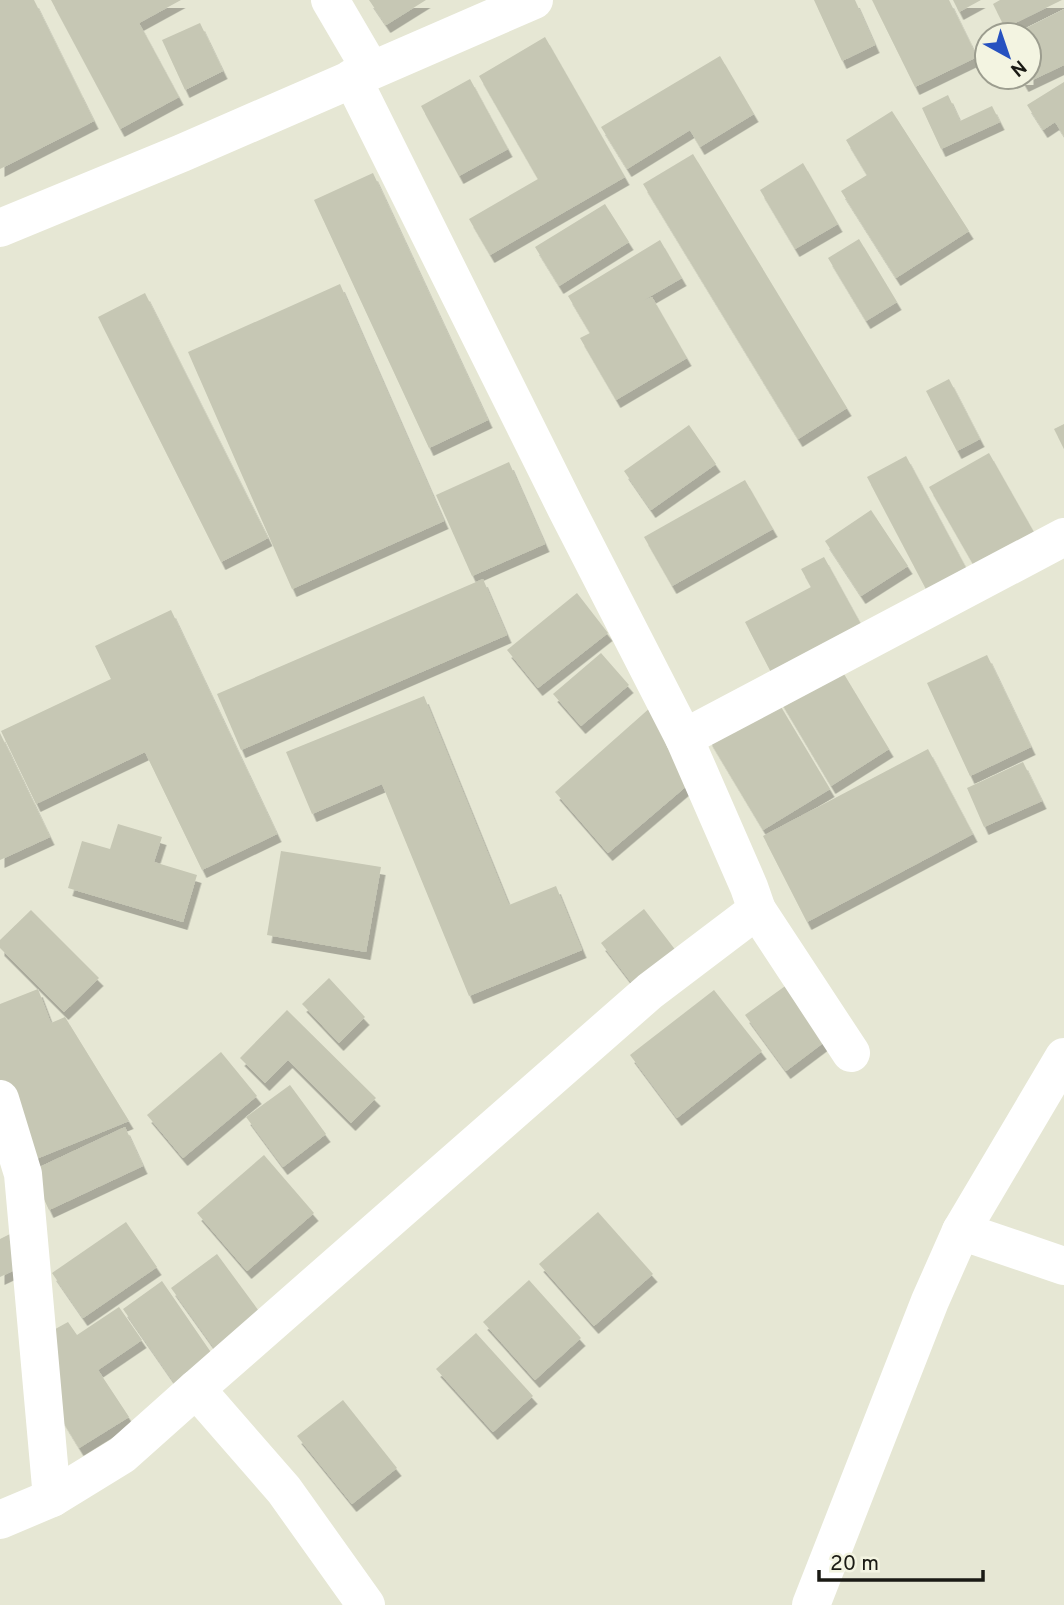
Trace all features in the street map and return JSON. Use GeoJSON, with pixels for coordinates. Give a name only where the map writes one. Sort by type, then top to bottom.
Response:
{"type":"FeatureCollection","features":[{"type":"Feature","properties":{"kind":"street"},"geometry":{"type":"LineString","coordinates":[[330,0],[362,74],[566,508],[684,738],[757,910],[851,1053]]}},
{"type":"Feature","properties":{"kind":"street"},"geometry":{"type":"LineString","coordinates":[[0,228],[170,159],[534,0]]}},
{"type":"Feature","properties":{"kind":"street"},"geometry":{"type":"LineString","coordinates":[[684,738],[1064,537]]}},
{"type":"Feature","properties":{"kind":"street"},"geometry":{"type":"LineString","coordinates":[[0,1520],[52,1498],[122,1455],[650,991],[757,910]]}},
{"type":"Feature","properties":{"kind":"street"},"geometry":{"type":"LineString","coordinates":[[812,1605],[930,1301],[961,1231],[1064,1057]]}},
{"type":"Feature","properties":{"kind":"street"},"geometry":{"type":"LineString","coordinates":[[0,1099],[23,1174],[52,1498]]}},
{"type":"Feature","properties":{"kind":"street"},"geometry":{"type":"LineString","coordinates":[[961,1231],[1064,1266]]}},
{"type":"Feature","properties":{"kind":"street"},"geometry":{"type":"LineString","coordinates":[[196,1389],[284,1490],[366,1605]]}},
{"type":"Feature","properties":{"kind":"building"},"geometry":{"type":"Polygon","coordinates":[[[0,0],[34,0],[94,121],[0,169],[0,0]]]}},
{"type":"Feature","properties":{"kind":"building"},"geometry":{"type":"Polygon","coordinates":[[[51,0],[181,0],[139,23],[179,97],[120,129],[51,0]]]}},
{"type":"Feature","properties":{"kind":"building"},"geometry":{"type":"Polygon","coordinates":[[[369,0],[426,0],[386,25],[369,0]]]}},
{"type":"Feature","properties":{"kind":"building"},"geometry":{"type":"Polygon","coordinates":[[[814,0],[855,0],[875,45],[842,61],[814,0]]]}},
{"type":"Feature","properties":{"kind":"building"},"geometry":{"type":"Polygon","coordinates":[[[872,0],[949,0],[973,49],[973,59],[915,87],[872,0]]]}},
{"type":"Feature","properties":{"kind":"building"},"geometry":{"type":"Polygon","coordinates":[[[953,0],[981,0],[959,12],[953,0]]]}},
{"type":"Feature","properties":{"kind":"building"},"geometry":{"type":"Polygon","coordinates":[[[1000,0],[1062,0],[1019,21],[1002,21],[993,4],[1000,0]]]}},
{"type":"Feature","properties":{"kind":"building"},"geometry":{"type":"Polygon","coordinates":[[[1064,9],[1064,65],[1043,75],[1043,21],[1040,21],[1064,9]]]}},
{"type":"Feature","properties":{"kind":"building"},"geometry":{"type":"Polygon","coordinates":[[[200,23],[223,71],[185,90],[162,40],[200,23]]]}},
{"type":"Feature","properties":{"kind":"building"},"geometry":{"type":"Polygon","coordinates":[[[545,37],[625,177],[490,255],[469,219],[538,179],[479,76],[545,37]]]}},
{"type":"Feature","properties":{"kind":"building"},"geometry":{"type":"Polygon","coordinates":[[[720,56],[754,114],[700,147],[690,130],[627,169],[601,127],[720,56]]]}},
{"type":"Feature","properties":{"kind":"building"},"geometry":{"type":"Polygon","coordinates":[[[470,79],[508,149],[459,176],[421,106],[470,79]]]}},
{"type":"Feature","properties":{"kind":"building"},"geometry":{"type":"Polygon","coordinates":[[[1064,82],[1064,136],[1055,122],[1043,130],[1027,105],[1064,82]]]}},
{"type":"Feature","properties":{"kind":"building"},"geometry":{"type":"Polygon","coordinates":[[[948,95],[960,121],[992,106],[1000,122],[941,149],[922,108],[948,95]]]}},
{"type":"Feature","properties":{"kind":"building"},"geometry":{"type":"Polygon","coordinates":[[[892,111],[969,231],[896,278],[841,191],[867,175],[846,140],[892,111]]]}},
{"type":"Feature","properties":{"kind":"building"},"geometry":{"type":"Polygon","coordinates":[[[693,154],[847,408],[798,439],[643,184],[693,154]]]}},
{"type":"Feature","properties":{"kind":"building"},"geometry":{"type":"Polygon","coordinates":[[[803,163],[838,224],[795,249],[760,190],[803,163]]]}},
{"type":"Feature","properties":{"kind":"building"},"geometry":{"type":"Polygon","coordinates":[[[373,173],[488,420],[429,448],[314,200],[373,173]]]}},
{"type":"Feature","properties":{"kind":"building"},"geometry":{"type":"Polygon","coordinates":[[[605,204],[629,242],[559,286],[535,247],[605,204]]]}},
{"type":"Feature","properties":{"kind":"building"},"geometry":{"type":"Polygon","coordinates":[[[859,239],[897,302],[866,321],[828,258],[859,239]]]}},
{"type":"Feature","properties":{"kind":"building"},"geometry":{"type":"Polygon","coordinates":[[[660,240],[682,278],[642,301],[652,297],[687,358],[616,400],[580,338],[590,333],[568,296],[660,240]]]}},
{"type":"Feature","properties":{"kind":"building"},"geometry":{"type":"Polygon","coordinates":[[[340,284],[444,521],[292,589],[188,352],[340,284]]]}},
{"type":"Feature","properties":{"kind":"building"},"geometry":{"type":"Polygon","coordinates":[[[145,293],[268,538],[221,562],[98,317],[145,293]]]}},
{"type":"Feature","properties":{"kind":"building"},"geometry":{"type":"Polygon","coordinates":[[[949,379],[980,439],[957,451],[926,391],[949,379]]]}},
{"type":"Feature","properties":{"kind":"building"},"geometry":{"type":"Polygon","coordinates":[[[1064,424],[1064,449],[1054,429],[1064,424]]]}},
{"type":"Feature","properties":{"kind":"building"},"geometry":{"type":"Polygon","coordinates":[[[689,425],[716,464],[651,510],[624,471],[689,425]]]}},
{"type":"Feature","properties":{"kind":"building"},"geometry":{"type":"Polygon","coordinates":[[[989,453],[1036,536],[977,571],[929,487],[989,453]]]}},
{"type":"Feature","properties":{"kind":"building"},"geometry":{"type":"Polygon","coordinates":[[[906,456],[966,568],[926,589],[867,477],[906,456]]]}},
{"type":"Feature","properties":{"kind":"building"},"geometry":{"type":"Polygon","coordinates":[[[509,462],[545,544],[472,576],[436,495],[509,462]]]}},
{"type":"Feature","properties":{"kind":"building"},"geometry":{"type":"Polygon","coordinates":[[[745,480],[773,529],[672,586],[644,537],[745,480]]]}},
{"type":"Feature","properties":{"kind":"building"},"geometry":{"type":"Polygon","coordinates":[[[871,510],[908,566],[861,596],[825,541],[871,510]]]}},
{"type":"Feature","properties":{"kind":"building"},"geometry":{"type":"Polygon","coordinates":[[[824,557],[863,628],[773,676],[745,622],[811,587],[801,569],[824,557]]]}},
{"type":"Feature","properties":{"kind":"building"},"geometry":{"type":"Polygon","coordinates":[[[483,579],[507,635],[241,750],[217,694],[483,579]]]}},
{"type":"Feature","properties":{"kind":"building"},"geometry":{"type":"Polygon","coordinates":[[[577,593],[608,633],[538,688],[507,650],[577,593]]]}},
{"type":"Feature","properties":{"kind":"building"},"geometry":{"type":"Polygon","coordinates":[[[171,610],[277,834],[202,870],[145,752],[36,804],[1,731],[111,679],[95,646],[171,610]]]}},
{"type":"Feature","properties":{"kind":"building"},"geometry":{"type":"Polygon","coordinates":[[[601,653],[629,685],[581,726],[553,694],[601,653]]]}},
{"type":"Feature","properties":{"kind":"building"},"geometry":{"type":"Polygon","coordinates":[[[987,655],[1031,747],[970,776],[927,683],[987,655]]]}},
{"type":"Feature","properties":{"kind":"building"},"geometry":{"type":"Polygon","coordinates":[[[836,661],[889,749],[831,786],[778,697],[836,661]]]}},
{"type":"Feature","properties":{"kind":"building"},"geometry":{"type":"Polygon","coordinates":[[[424,696],[509,905],[556,886],[582,950],[469,996],[382,784],[312,814],[286,752],[424,696]]]}},
{"type":"Feature","properties":{"kind":"building"},"geometry":{"type":"Polygon","coordinates":[[[775,697],[830,789],[763,830],[708,738],[775,697]]]}},
{"type":"Feature","properties":{"kind":"building"},"geometry":{"type":"Polygon","coordinates":[[[660,699],[696,778],[608,853],[555,792],[660,699]]]}},
{"type":"Feature","properties":{"kind":"building"},"geometry":{"type":"Polygon","coordinates":[[[0,733],[50,837],[0,860],[0,733]]]}},
{"type":"Feature","properties":{"kind":"building"},"geometry":{"type":"Polygon","coordinates":[[[928,749],[973,834],[807,922],[763,836],[928,749]]]}},
{"type":"Feature","properties":{"kind":"building"},"geometry":{"type":"Polygon","coordinates":[[[1023,762],[1042,801],[984,827],[967,788],[1023,762]]]}},
{"type":"Feature","properties":{"kind":"building"},"geometry":{"type":"Polygon","coordinates":[[[118,824],[162,837],[154,862],[197,875],[183,922],[68,888],[82,841],[110,849],[118,824]]]}},
{"type":"Feature","properties":{"kind":"building"},"geometry":{"type":"Polygon","coordinates":[[[281,851],[381,867],[366,952],[267,935],[281,851]]]}},
{"type":"Feature","properties":{"kind":"building"},"geometry":{"type":"Polygon","coordinates":[[[644,909],[680,956],[637,990],[601,943],[644,909]]]}},
{"type":"Feature","properties":{"kind":"building"},"geometry":{"type":"Polygon","coordinates":[[[31,910],[99,978],[64,1012],[0,948],[0,940],[31,910]]]}},
{"type":"Feature","properties":{"kind":"building"},"geometry":{"type":"Polygon","coordinates":[[[329,978],[365,1017],[339,1043],[302,1004],[329,978]]]}},
{"type":"Feature","properties":{"kind":"building"},"geometry":{"type":"Polygon","coordinates":[[[795,979],[835,1034],[786,1071],[745,1015],[795,979]]]}},
{"type":"Feature","properties":{"kind":"building"},"geometry":{"type":"Polygon","coordinates":[[[38,989],[51,1023],[65,1017],[129,1121],[24,1164],[0,1084],[0,1004],[38,989]]]}},
{"type":"Feature","properties":{"kind":"building"},"geometry":{"type":"Polygon","coordinates":[[[714,990],[762,1051],[677,1118],[630,1055],[714,990]]]}},
{"type":"Feature","properties":{"kind":"building"},"geometry":{"type":"Polygon","coordinates":[[[287,1010],[376,1098],[351,1123],[288,1060],[265,1083],[240,1058],[287,1010]]]}},
{"type":"Feature","properties":{"kind":"building"},"geometry":{"type":"Polygon","coordinates":[[[221,1052],[257,1096],[183,1158],[147,1115],[221,1052]]]}},
{"type":"Feature","properties":{"kind":"building"},"geometry":{"type":"Polygon","coordinates":[[[290,1085],[326,1134],[283,1167],[246,1117],[290,1085]]]}},
{"type":"Feature","properties":{"kind":"building"},"geometry":{"type":"Polygon","coordinates":[[[125,1127],[143,1166],[49,1210],[31,1171],[125,1127]]]}},
{"type":"Feature","properties":{"kind":"building"},"geometry":{"type":"Polygon","coordinates":[[[264,1155],[314,1213],[247,1271],[197,1213],[264,1155]]]}},
{"type":"Feature","properties":{"kind":"building"},"geometry":{"type":"Polygon","coordinates":[[[598,1212],[653,1274],[594,1326],[539,1264],[598,1212]]]}},
{"type":"Feature","properties":{"kind":"building"},"geometry":{"type":"Polygon","coordinates":[[[126,1222],[157,1267],[83,1318],[52,1273],[126,1222]]]}},
{"type":"Feature","properties":{"kind":"building"},"geometry":{"type":"Polygon","coordinates":[[[10,1234],[25,1265],[0,1277],[0,1239],[10,1234]]]}},
{"type":"Feature","properties":{"kind":"building"},"geometry":{"type":"Polygon","coordinates":[[[217,1254],[264,1318],[217,1352],[171,1288],[217,1254]]]}},
{"type":"Feature","properties":{"kind":"building"},"geometry":{"type":"Polygon","coordinates":[[[529,1280],[581,1338],[535,1380],[483,1322],[529,1280]]]}},
{"type":"Feature","properties":{"kind":"building"},"geometry":{"type":"Polygon","coordinates":[[[162,1281],[219,1364],[180,1391],[123,1309],[162,1281]]]}},
{"type":"Feature","properties":{"kind":"building"},"geometry":{"type":"Polygon","coordinates":[[[119,1307],[142,1340],[98,1370],[129,1417],[79,1448],[45,1392],[39,1338],[68,1322],[77,1335],[119,1307]]]}},
{"type":"Feature","properties":{"kind":"building"},"geometry":{"type":"Polygon","coordinates":[[[476,1333],[533,1396],[493,1432],[436,1369],[476,1333]]]}},
{"type":"Feature","properties":{"kind":"building"},"geometry":{"type":"Polygon","coordinates":[[[343,1400],[397,1468],[352,1504],[297,1436],[343,1400]]]}}]}
